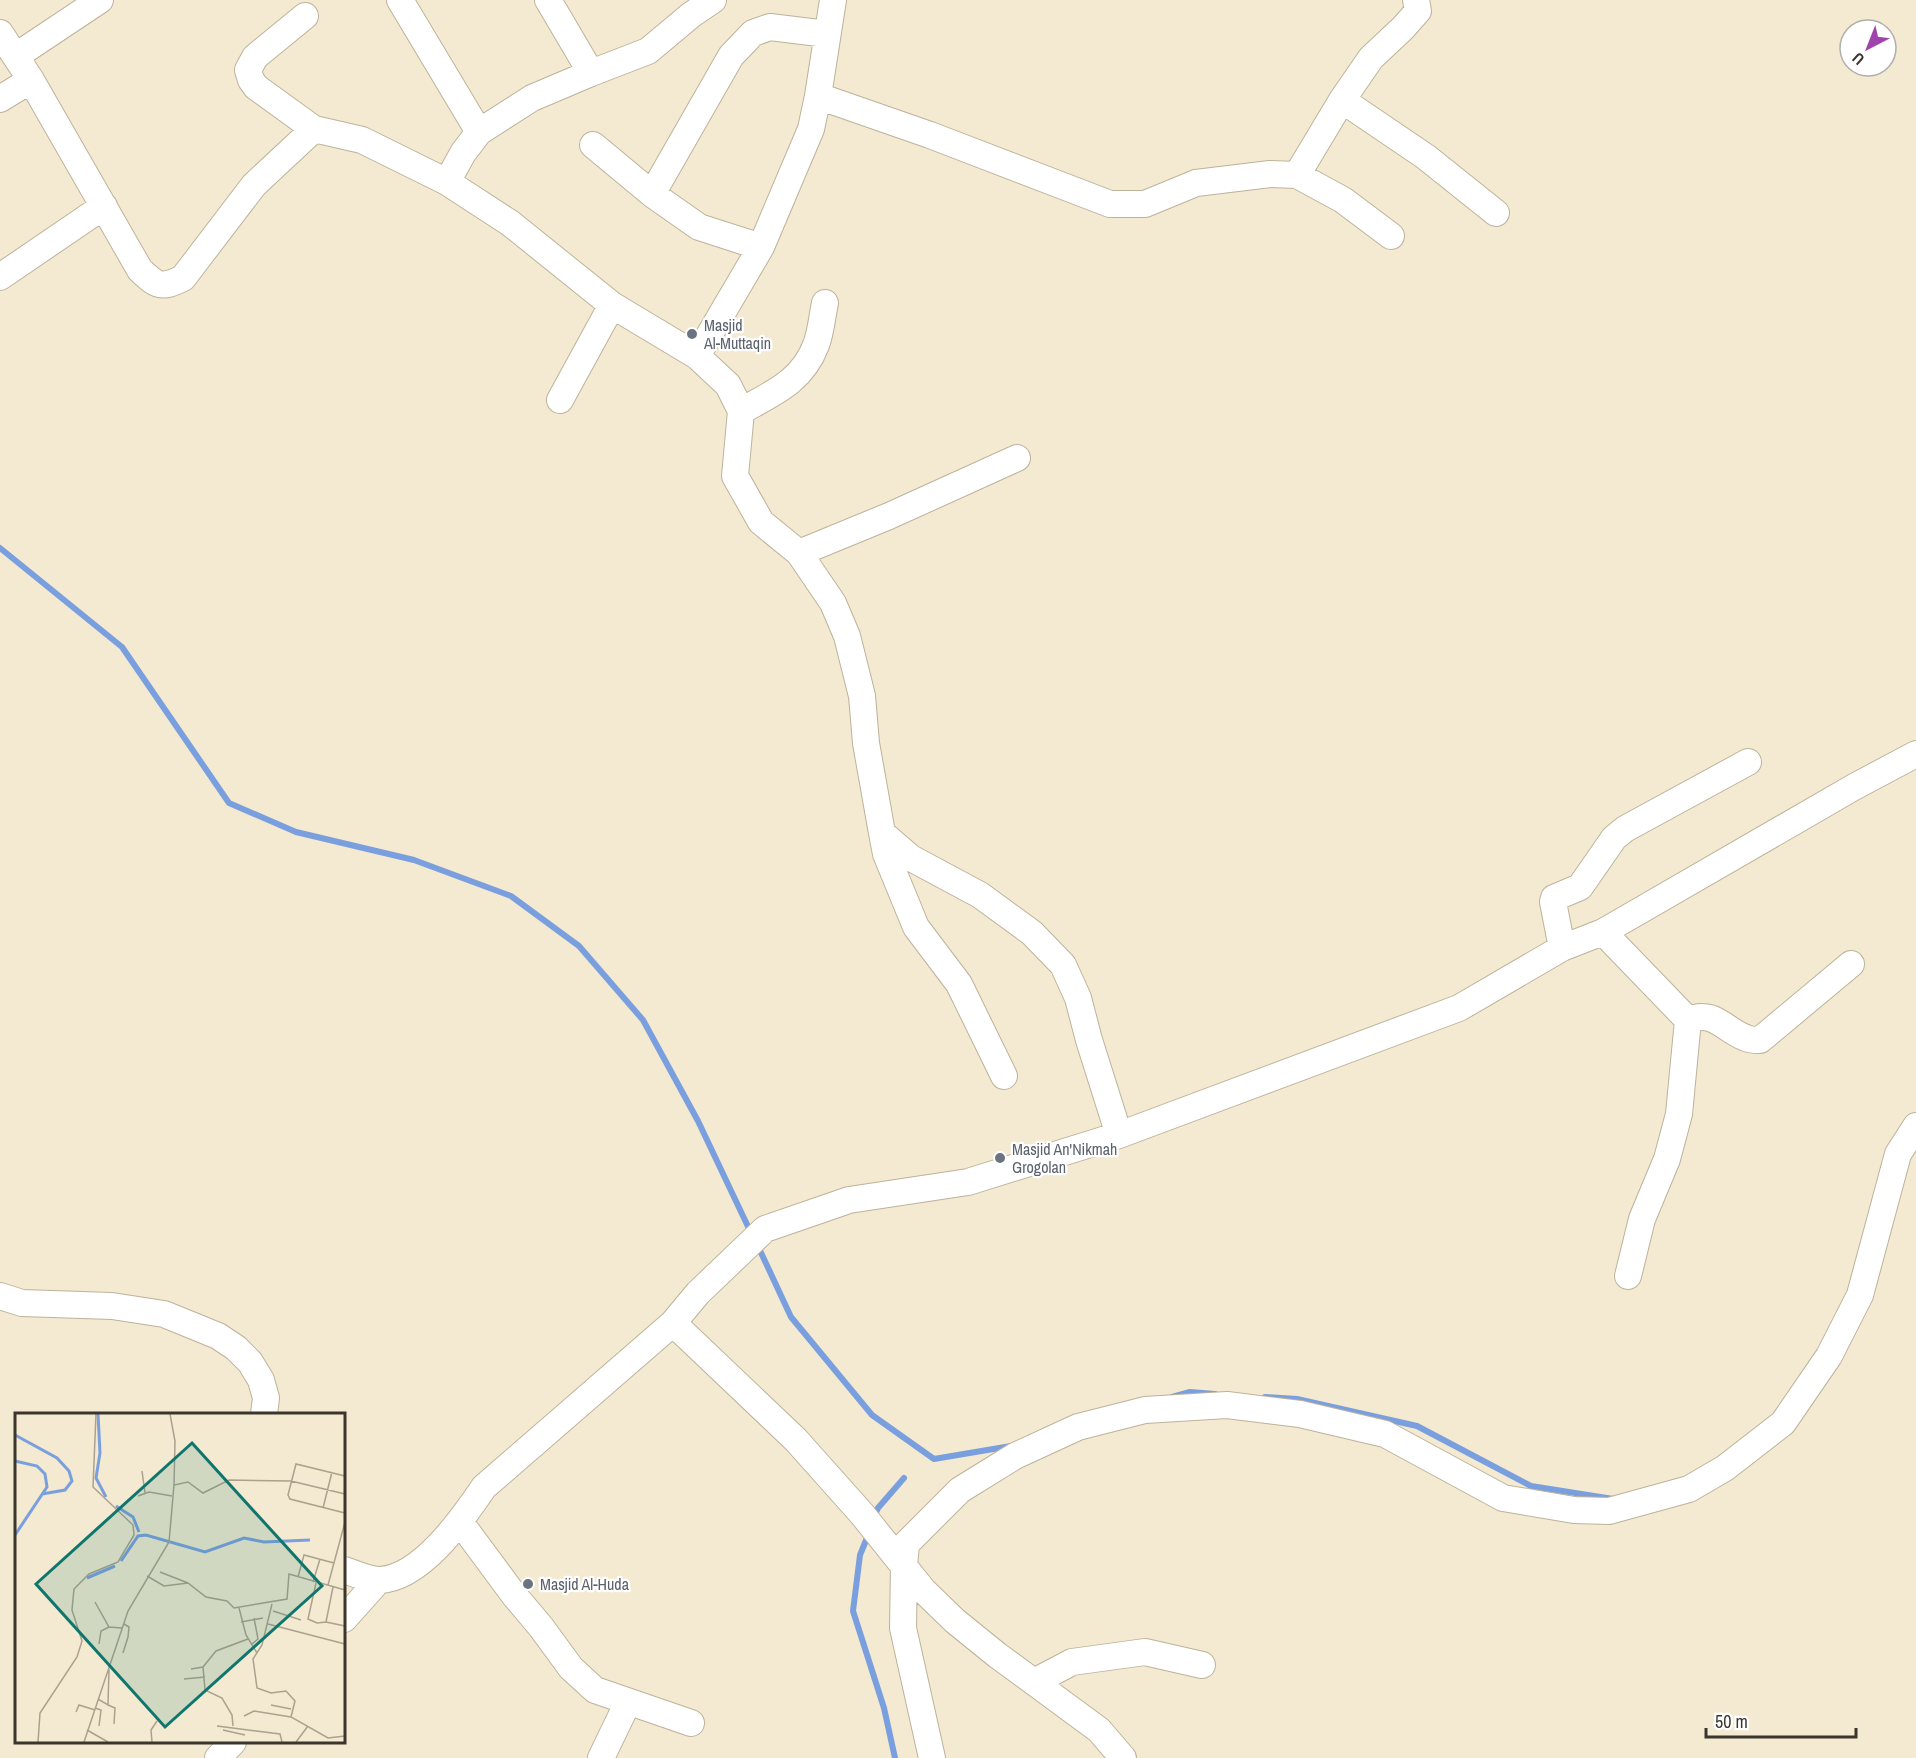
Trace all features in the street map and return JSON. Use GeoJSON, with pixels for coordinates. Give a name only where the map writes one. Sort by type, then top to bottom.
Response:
{"type":"FeatureCollection","features":[{"type":"Feature","properties":{"kind":"street"},"geometry":{"type":"LineString","coordinates":[[16,56],[100,0]]}},
{"type":"Feature","properties":{"kind":"street"},"geometry":{"type":"LineString","coordinates":[[400,0],[479,132]]}},
{"type":"Feature","properties":{"kind":"street"},"geometry":{"type":"LineString","coordinates":[[548,0],[591,73]]}},
{"type":"Feature","properties":{"kind":"street"},"geometry":{"type":"LineString","coordinates":[[447,182],[463,153],[479,132],[532,98],[648,51],[713,0]]}},
{"type":"Feature","properties":{"kind":"street"},"geometry":{"type":"LineString","coordinates":[[697,356],[761,247],[811,129],[833,0]]}},
{"type":"Feature","properties":{"kind":"street"},"geometry":{"type":"LineString","coordinates":[[1297,175],[1342,100],[1371,58],[1418,11],[1416,0]]}},
{"type":"Feature","properties":{"kind":"street"},"geometry":{"type":"LineString","coordinates":[[305,15],[255,57],[248,70],[256,87],[314,129],[362,140],[447,182],[510,223],[612,305],[697,356],[728,385],[741,411],[735,476],[761,522],[799,553],[833,603],[847,636],[862,696],[869,765],[886,854],[916,927],[959,984],[1004,1076]]}},
{"type":"Feature","properties":{"kind":"street"},"geometry":{"type":"LineString","coordinates":[[652,194],[731,56],[753,33],[770,27],[826,34]]}},
{"type":"Feature","properties":{"kind":"street"},"geometry":{"type":"LineString","coordinates":[[0,33],[31,80],[140,270],[153,282],[168,286],[183,279],[254,185],[314,129]]}},
{"type":"Feature","properties":{"kind":"street"},"geometry":{"type":"LineString","coordinates":[[0,99],[31,80]]}},
{"type":"Feature","properties":{"kind":"street"},"geometry":{"type":"LineString","coordinates":[[818,96],[930,135],[1110,204],[1144,204],[1196,183],[1270,174],[1297,175],[1343,200],[1391,236]]}},
{"type":"Feature","properties":{"kind":"street"},"geometry":{"type":"LineString","coordinates":[[1342,100],[1426,157],[1496,213]]}},
{"type":"Feature","properties":{"kind":"street"},"geometry":{"type":"LineString","coordinates":[[593,145],[652,194],[699,227],[761,247]]}},
{"type":"Feature","properties":{"kind":"street"},"geometry":{"type":"LineString","coordinates":[[0,277],[104,206]]}},
{"type":"Feature","properties":{"kind":"street"},"geometry":{"type":"LineString","coordinates":[[741,411],[777,391],[800,373],[817,343],[825,303]]}},
{"type":"Feature","properties":{"kind":"street"},"geometry":{"type":"LineString","coordinates":[[560,400],[612,305]]}},
{"type":"Feature","properties":{"kind":"street"},"geometry":{"type":"LineString","coordinates":[[799,553],[889,516],[1017,458]]}},
{"type":"Feature","properties":{"kind":"street"},"geometry":{"type":"LineString","coordinates":[[345,1570],[380,1580],[406,1573],[429,1555],[460,1522],[484,1487],[673,1323],[698,1293],[765,1229],[849,1200],[968,1182],[1119,1135],[1460,1008],[1562,948],[1603,932],[1854,787],[1916,754]]}},
{"type":"Feature","properties":{"kind":"street"},"geometry":{"type":"LineString","coordinates":[[1562,948],[1554,898],[1580,887],[1614,838],[1625,829],[1748,762]]}},
{"type":"Feature","properties":{"kind":"street"},"geometry":{"type":"LineString","coordinates":[[882,833],[911,858],[980,896],[1032,933],[1063,965],[1078,998],[1119,1135]]}},
{"type":"Feature","properties":{"kind":"street"},"geometry":{"type":"LineString","coordinates":[[1603,932],[1688,1020],[1679,1114],[1667,1159],[1642,1219],[1628,1276]]}},
{"type":"Feature","properties":{"kind":"street"},"geometry":{"type":"LineString","coordinates":[[1688,1020],[1697,1016],[1707,1016],[1746,1039],[1760,1040],[1851,964]]}},
{"type":"Feature","properties":{"kind":"street"},"geometry":{"type":"LineString","coordinates":[[932,1758],[903,1628],[898,1551],[960,1490],[1015,1456],[1078,1427],[1145,1410],[1227,1405],[1300,1414],[1385,1434],[1503,1498],[1574,1510],[1610,1511],[1689,1489],[1725,1468],[1783,1423],[1829,1356],[1860,1295],[1898,1154],[1916,1126]]}},
{"type":"Feature","properties":{"kind":"street"},"geometry":{"type":"LineString","coordinates":[[0,1296],[22,1304],[112,1306],[164,1314],[218,1336],[236,1348],[250,1362],[261,1380],[266,1398],[264,1413]]}},
{"type":"Feature","properties":{"kind":"street"},"geometry":{"type":"LineString","coordinates":[[673,1323],[796,1440],[898,1551],[923,1590],[955,1621],[1099,1730],[1123,1758]]}},
{"type":"Feature","properties":{"kind":"street"},"geometry":{"type":"LineString","coordinates":[[460,1522],[571,1668],[595,1690],[691,1723]]}},
{"type":"Feature","properties":{"kind":"street"},"geometry":{"type":"LineString","coordinates":[[345,1618],[380,1580]]}},
{"type":"Feature","properties":{"kind":"street"},"geometry":{"type":"LineString","coordinates":[[1034,1682],[1072,1662],[1145,1652],[1202,1665]]}},
{"type":"Feature","properties":{"kind":"street"},"geometry":{"type":"LineString","coordinates":[[601,1758],[628,1702]]}},
{"type":"Feature","properties":{"kind":"street"},"geometry":{"type":"LineString","coordinates":[[218,1758],[232,1743]]}},
{"type":"Feature","properties":{"kind":"waterway"},"geometry":{"type":"LineString","coordinates":[[0,548],[122,647],[229,803],[296,832],[414,860],[511,896],[579,946],[643,1020],[698,1121],[752,1235]]}},
{"type":"Feature","properties":{"kind":"waterway"},"geometry":{"type":"LineString","coordinates":[[757,1244],[791,1317],[872,1415],[934,1459],[1011,1446]]}},
{"type":"Feature","properties":{"kind":"waterway"},"geometry":{"type":"LineString","coordinates":[[1172,1397],[1190,1392],[1215,1394]]}},
{"type":"Feature","properties":{"kind":"waterway"},"geometry":{"type":"LineString","coordinates":[[1265,1397],[1297,1399],[1417,1426],[1531,1486],[1613,1499]]}},
{"type":"Feature","properties":{"kind":"waterway"},"geometry":{"type":"LineString","coordinates":[[874,1517],[878,1508],[904,1478]]}},
{"type":"Feature","properties":{"kind":"waterway"},"geometry":{"type":"LineString","coordinates":[[869,1533],[860,1555],[853,1611],[884,1708],[895,1758]]}},
{"type":"Feature","properties":{"kind":"place","name":"Masjid Al-Muttaqin"},"geometry":{"type":"Point","coordinates":[692,334]}},
{"type":"Feature","properties":{"kind":"place","name":"Masjid An'Nikmah Grogolan"},"geometry":{"type":"Point","coordinates":[1000,1158]}},
{"type":"Feature","properties":{"kind":"place","name":"Masjid Al-Huda"},"geometry":{"type":"Point","coordinates":[528,1584]}}]}
